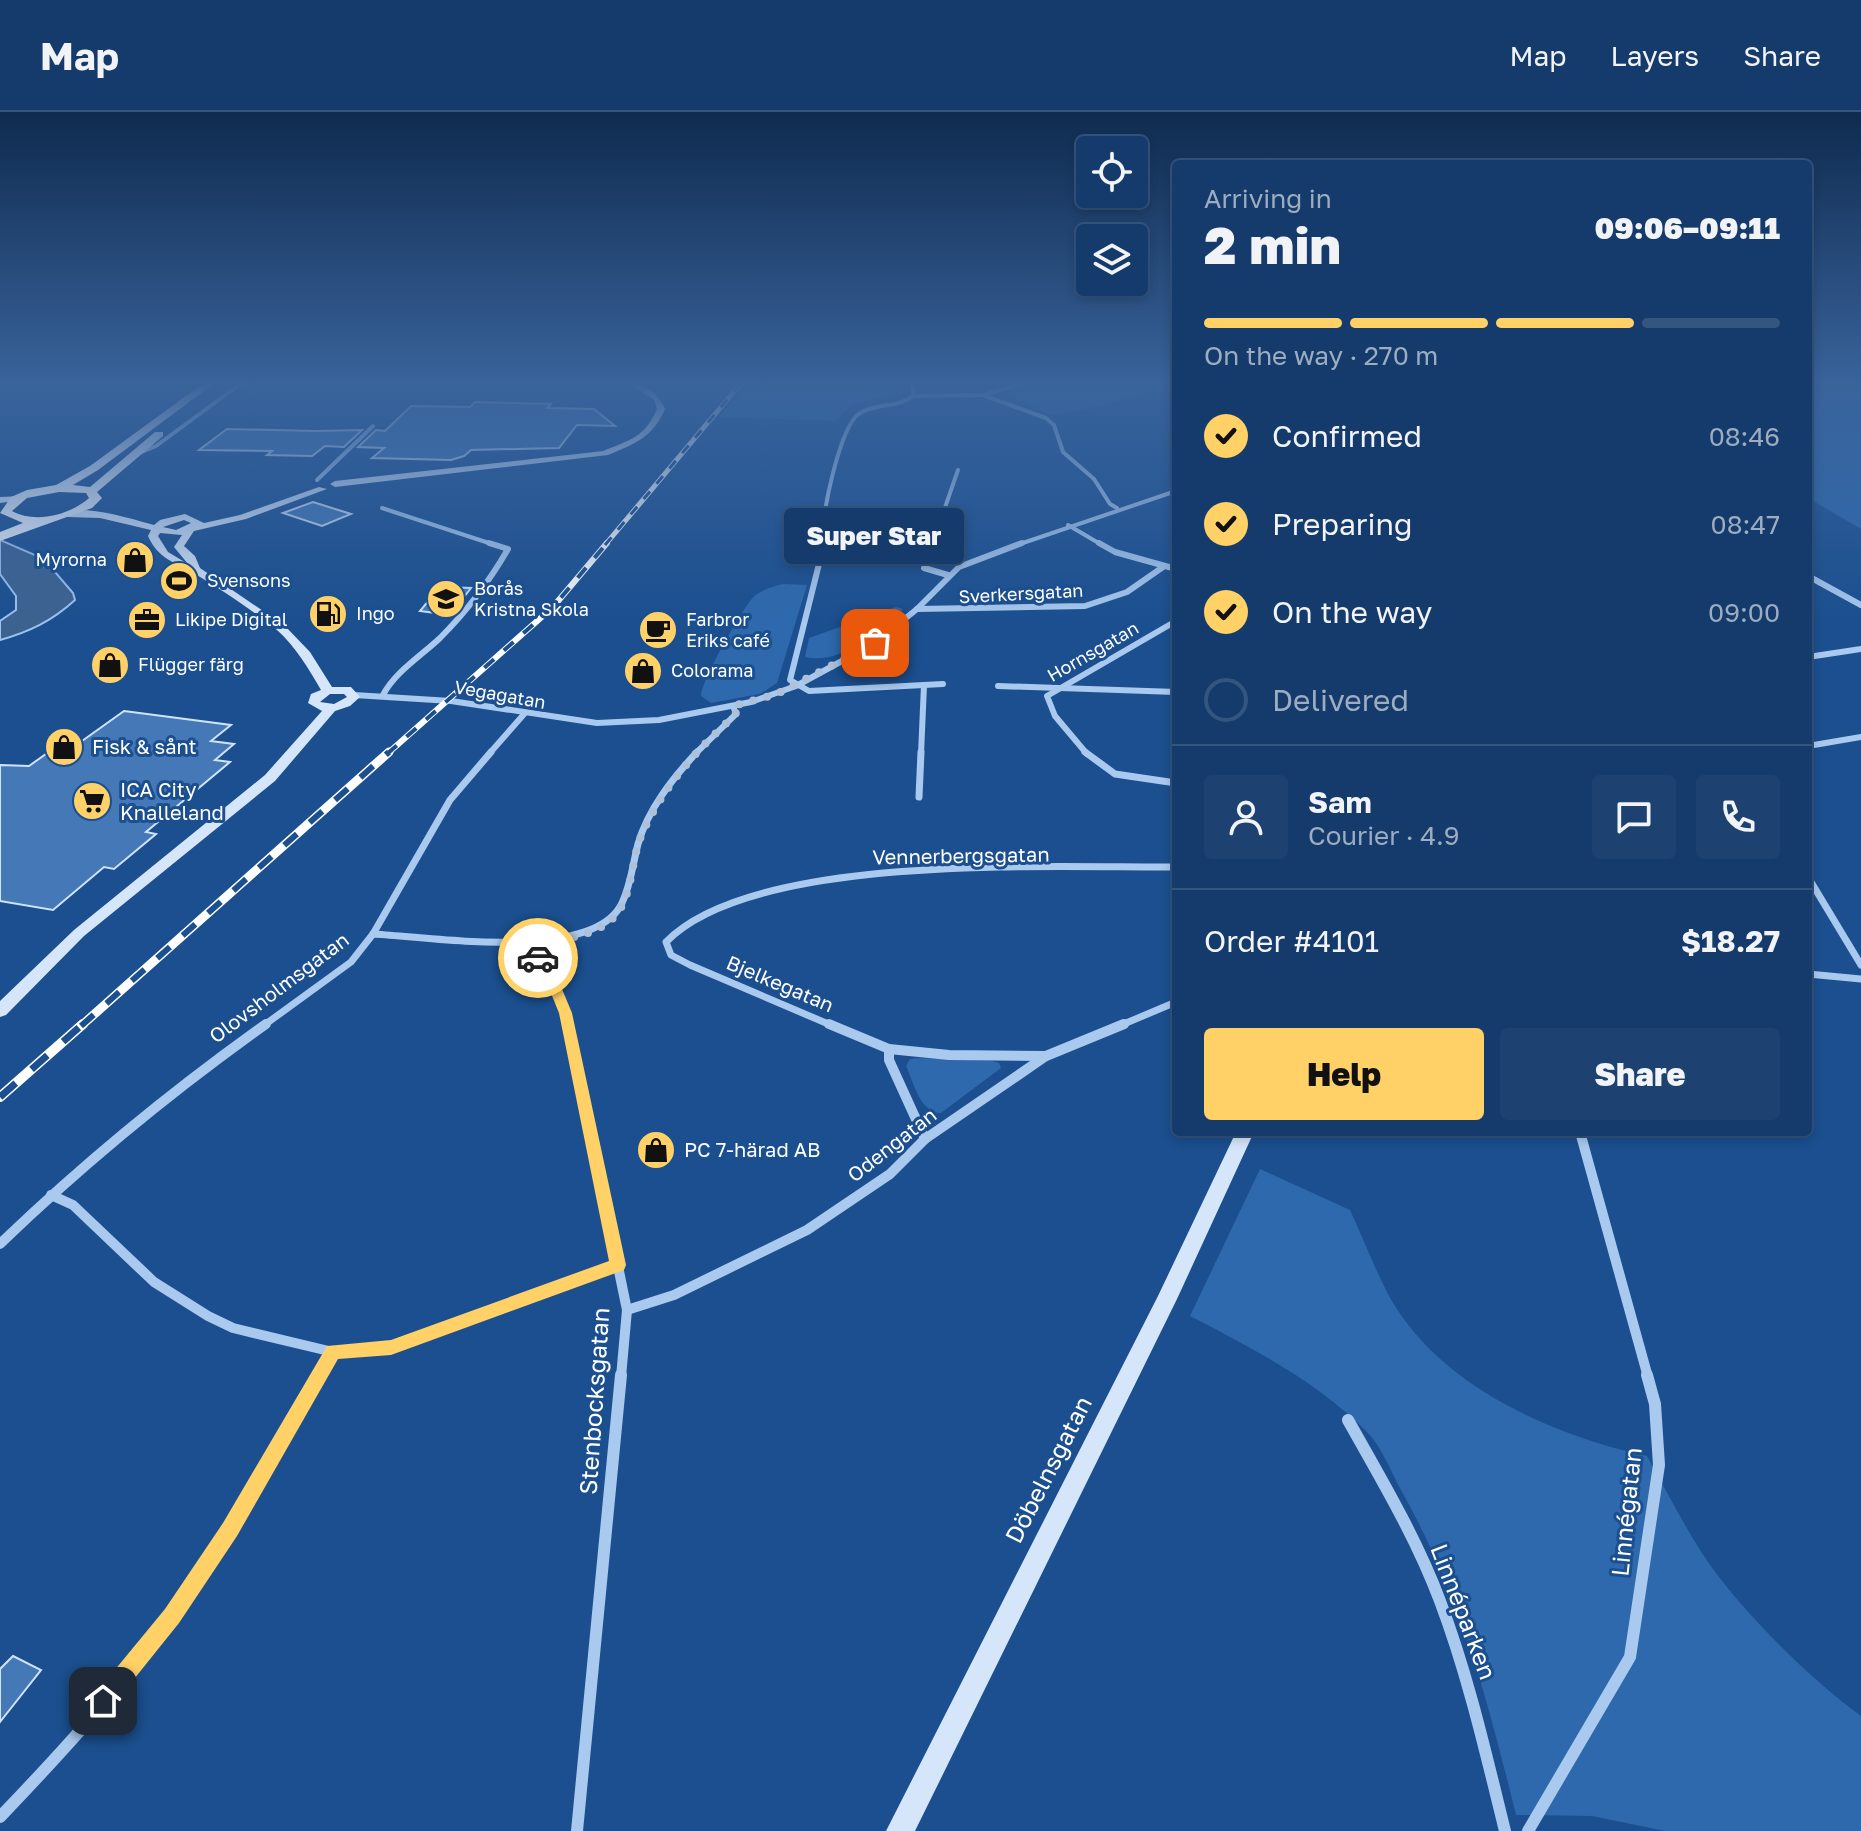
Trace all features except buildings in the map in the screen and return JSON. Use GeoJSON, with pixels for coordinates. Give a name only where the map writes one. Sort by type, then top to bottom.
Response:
{"type":"FeatureCollection","features":[{"type":"Feature","properties":{"kind":"main road"},"geometry":{"type":"LineString","coordinates":[[2,511],[20,498],[55,489],[102,462]]}},
{"type":"Feature","properties":{"kind":"main road"},"geometry":{"type":"LineString","coordinates":[[5,534],[47,518],[68,514],[128,462]]}},
{"type":"Feature","properties":{"kind":"main road"},"geometry":{"type":"LineString","coordinates":[[55,489],[93,495]]}},
{"type":"Feature","properties":{"kind":"main road"},"geometry":{"type":"LineString","coordinates":[[2,511],[47,518]]}},
{"type":"Feature","properties":{"kind":"street"},"geometry":{"type":"LineString","coordinates":[[93,495],[112,507],[177,518],[193,525],[243,517],[320,484],[340,462]]}},
{"type":"Feature","properties":{"kind":"street"},"geometry":{"type":"LineString","coordinates":[[68,514],[100,515],[168,534],[307,484],[335,484],[543,462]]}},
{"type":"Feature","properties":{"kind":"street"},"geometry":{"type":"LineString","coordinates":[[839,462],[819,537],[821,556],[790,680],[809,691],[943,684]]}},
{"type":"Feature","properties":{"kind":"street"},"geometry":{"type":"LineString","coordinates":[[1075,462],[1094,479],[1110,504],[1117,508]]}},
{"type":"Feature","properties":{"kind":"street"},"geometry":{"type":"LineString","coordinates":[[948,575],[924,568],[958,470]]}},
{"type":"Feature","properties":{"kind":"street"},"geometry":{"type":"LineString","coordinates":[[796,686],[875,643],[917,609],[948,575],[970,562],[1117,508],[1172,492]]}},
{"type":"Feature","properties":{"kind":"street"},"geometry":{"type":"LineString","coordinates":[[382,508],[508,549],[492,580],[472,607],[389,684],[383,695]]}},
{"type":"Feature","properties":{"kind":"street"},"geometry":{"type":"LineString","coordinates":[[177,518],[156,529],[153,536],[161,552],[184,567],[196,570],[281,628],[306,654],[328,691]]}},
{"type":"Feature","properties":{"kind":"street"},"geometry":{"type":"LineString","coordinates":[[193,525],[179,547],[191,558],[196,570]]}},
{"type":"Feature","properties":{"kind":"street"},"geometry":{"type":"LineString","coordinates":[[1068,525],[1115,552],[1172,568]]}},
{"type":"Feature","properties":{"kind":"street","name":"Sverkersgatan"},"geometry":{"type":"LineString","coordinates":[[917,609],[1085,606],[1127,592],[1163,567]]}},
{"type":"Feature","properties":{"kind":"street"},"geometry":{"type":"LineString","coordinates":[[1812,578],[1861,605]]}},
{"type":"Feature","properties":{"kind":"street"},"geometry":{"type":"LineString","coordinates":[[1812,583],[1820,582]]}},
{"type":"Feature","properties":{"kind":"street","name":"Hornsgatan"},"geometry":{"type":"LineString","coordinates":[[1172,623],[1057,687],[1047,696],[1054,716],[1088,759],[1110,774],[1172,783]]}},
{"type":"Feature","properties":{"kind":"street"},"geometry":{"type":"LineString","coordinates":[[1812,656],[1861,649]]}},
{"type":"Feature","properties":{"kind":"street"},"geometry":{"type":"LineString","coordinates":[[919,797],[924,685]]}},
{"type":"Feature","properties":{"kind":"street","name":"Vegagatan"},"geometry":{"type":"LineString","coordinates":[[354,695],[383,695],[576,722],[641,722],[733,706],[796,686]]}},
{"type":"Feature","properties":{"kind":"street"},"geometry":{"type":"LineString","coordinates":[[998,686],[1172,692]]}},
{"type":"Feature","properties":{"kind":"street"},"geometry":{"type":"LineString","coordinates":[[344,689],[354,695],[348,703],[331,708],[319,707],[313,702],[328,691],[344,689]]}},
{"type":"Feature","properties":{"kind":"street"},"geometry":{"type":"LineString","coordinates":[[373,934],[535,941],[584,934],[615,916],[625,896],[633,857],[661,796],[699,749],[736,714],[733,706]]}},
{"type":"Feature","properties":{"kind":"street"},"geometry":{"type":"LineString","coordinates":[[0,1011],[79,933],[270,778],[331,708]]}},
{"type":"Feature","properties":{"kind":"street","name":"Olovsholmsgatan"},"geometry":{"type":"LineString","coordinates":[[0,1244],[51,1195],[194,1075],[351,962],[373,934],[450,800],[525,713]]}},
{"type":"Feature","properties":{"kind":"street"},"geometry":{"type":"LineString","coordinates":[[1812,745],[1861,737]]}},
{"type":"Feature","properties":{"kind":"street","name":"Vennerbergsgatan"},"geometry":{"type":"LineString","coordinates":[[666,942],[672,931],[697,918],[776,892],[857,875],[897,870],[1172,867]]}},
{"type":"Feature","properties":{"kind":"street"},"geometry":{"type":"LineString","coordinates":[[1812,884],[1861,965]]}},
{"type":"Feature","properties":{"kind":"street","name":"Stenbocksgatan"},"geometry":{"type":"LineString","coordinates":[[535,941],[534,952],[548,970],[566,1013],[627,1310],[577,1831]]}},
{"type":"Feature","properties":{"kind":"street","name":"Bjelkegatan"},"geometry":{"type":"LineString","coordinates":[[666,942],[671,955],[690,965],[889,1049],[949,1055],[1046,1056]]}},
{"type":"Feature","properties":{"kind":"street"},"geometry":{"type":"LineString","coordinates":[[1812,974],[1861,979]]}},
{"type":"Feature","properties":{"kind":"street","name":"Odengatan"},"geometry":{"type":"LineString","coordinates":[[627,1310],[674,1295],[807,1230],[890,1174],[925,1139],[1046,1056],[1172,1004]]}},
{"type":"Feature","properties":{"kind":"street"},"geometry":{"type":"LineString","coordinates":[[889,1049],[889,1060],[925,1139]]}},
{"type":"Feature","properties":{"kind":"street","name":"Döbelnsgatan"},"geometry":{"type":"LineString","coordinates":[[900,1831],[1167,1299],[1243,1136]]}},
{"type":"Feature","properties":{"kind":"street","name":"Linnégatan"},"geometry":{"type":"LineString","coordinates":[[1528,1831],[1630,1657],[1659,1465],[1655,1404],[1581,1136]]}},
{"type":"Feature","properties":{"kind":"street"},"geometry":{"type":"LineString","coordinates":[[51,1195],[73,1205],[154,1282],[208,1316],[233,1328],[333,1352],[391,1347],[618,1265]]}},
{"type":"Feature","properties":{"kind":"street"},"geometry":{"type":"LineString","coordinates":[[0,1817],[86,1722],[172,1616],[230,1529],[333,1352]]}},
{"type":"Feature","properties":{"kind":"street","name":"Linnéparken"},"geometry":{"type":"LineString","coordinates":[[1348,1420],[1402,1518],[1439,1598],[1470,1686],[1505,1831]]}},
{"type":"Feature","properties":{"kind":"shaded area"},"geometry":{"type":"Polygon","coordinates":[[[1812,462],[1861,462],[1861,529],[1812,500],[1812,462]]]}},
{"type":"Feature","properties":{"kind":"shaded area"},"geometry":{"type":"Polygon","coordinates":[[[0,540],[44,559],[73,593],[75,600],[40,625],[0,640],[0,621],[16,610],[16,596],[0,574],[0,540]]]}},
{"type":"Feature","properties":{"kind":"shaded area"},"geometry":{"type":"Polygon","coordinates":[[[783,584],[807,585],[777,683],[760,694],[711,703],[701,696],[703,688],[738,620],[756,595],[783,584]]]}},
{"type":"Feature","properties":{"kind":"shaded area"},"geometry":{"type":"Polygon","coordinates":[[[896,607],[903,609],[858,645],[832,656],[805,657],[809,638],[896,607]]]}},
{"type":"Feature","properties":{"kind":"shaded area"},"geometry":{"type":"Polygon","coordinates":[[[910,1059],[993,1061],[999,1063],[1001,1068],[941,1113],[928,1108],[915,1088],[906,1066],[910,1059]]]}},
{"type":"Feature","properties":{"kind":"shaded area"},"geometry":{"type":"Polygon","coordinates":[[[1260,1169],[1350,1210],[1388,1294],[1410,1326],[1436,1355],[1466,1380],[1536,1419],[1573,1434],[1647,1456],[1695,1541],[1734,1596],[1797,1662],[1861,1716],[1861,1831],[1665,1831],[1592,1816],[1516,1815],[1483,1689],[1456,1609],[1422,1530],[1377,1445],[1348,1414],[1306,1382],[1190,1316],[1260,1169]]]}},
{"type":"Feature","properties":{"kind":"railway"},"geometry":{"type":"LineString","coordinates":[[605,545],[675,462]]}},
{"type":"Feature","properties":{"kind":"railway"},"geometry":{"type":"LineString","coordinates":[[387,754],[553,607],[607,543]]}},
{"type":"Feature","properties":{"kind":"railway"},"geometry":{"type":"LineString","coordinates":[[81,1026],[389,752]]}},
{"type":"Feature","properties":{"kind":"railway"},"geometry":{"type":"LineString","coordinates":[[0,1097],[83,1024]]}},
{"type":"Feature","properties":{"kind":"way so far"},"geometry":{"type":"LineString","coordinates":[[538,958],[534,952],[535,941],[567,939],[584,934],[615,916],[625,896],[633,857],[642,833],[661,796],[699,749],[736,714],[733,706],[777,694],[875,643]]}},
{"type":"Feature","properties":{"kind":"place","name":"Myrorna"},"geometry":{"type":"Point","coordinates":[135,560]}},
{"type":"Feature","properties":{"kind":"place","name":"Svensons"},"geometry":{"type":"Point","coordinates":[179,581]}},
{"type":"Feature","properties":{"kind":"place","name":"Borås Kristna Skola"},"geometry":{"type":"Point","coordinates":[446,599]}},
{"type":"Feature","properties":{"kind":"place","name":"Ingo"},"geometry":{"type":"Point","coordinates":[328,614]}},
{"type":"Feature","properties":{"kind":"place","name":"Likipe Digital"},"geometry":{"type":"Point","coordinates":[147,620]}},
{"type":"Feature","properties":{"kind":"place","name":"Farbror Eriks café"},"geometry":{"type":"Point","coordinates":[658,630]}},
{"type":"Feature","properties":{"kind":"place","name":"Super Star"},"geometry":{"type":"Point","coordinates":[875,643]}},
{"type":"Feature","properties":{"kind":"place","name":"Flügger färg"},"geometry":{"type":"Point","coordinates":[110,665]}},
{"type":"Feature","properties":{"kind":"place","name":"Colorama"},"geometry":{"type":"Point","coordinates":[643,671]}},
{"type":"Feature","properties":{"kind":"place","name":"Fisk & sånt"},"geometry":{"type":"Point","coordinates":[64,747]}},
{"type":"Feature","properties":{"kind":"place","name":"ICA City Knalleland"},"geometry":{"type":"Point","coordinates":[92,801]}},
{"type":"Feature","properties":{"kind":"place","name":"PC 7-härad AB"},"geometry":{"type":"Point","coordinates":[656,1150]}},
{"type":"Feature","properties":{"kind":"route"},"geometry":{"type":"LineString","coordinates":[[103,1701],[172,1616],[230,1529],[333,1352],[362,1352],[391,1347],[618,1265],[566,1013],[548,970],[538,958]]}}]}
